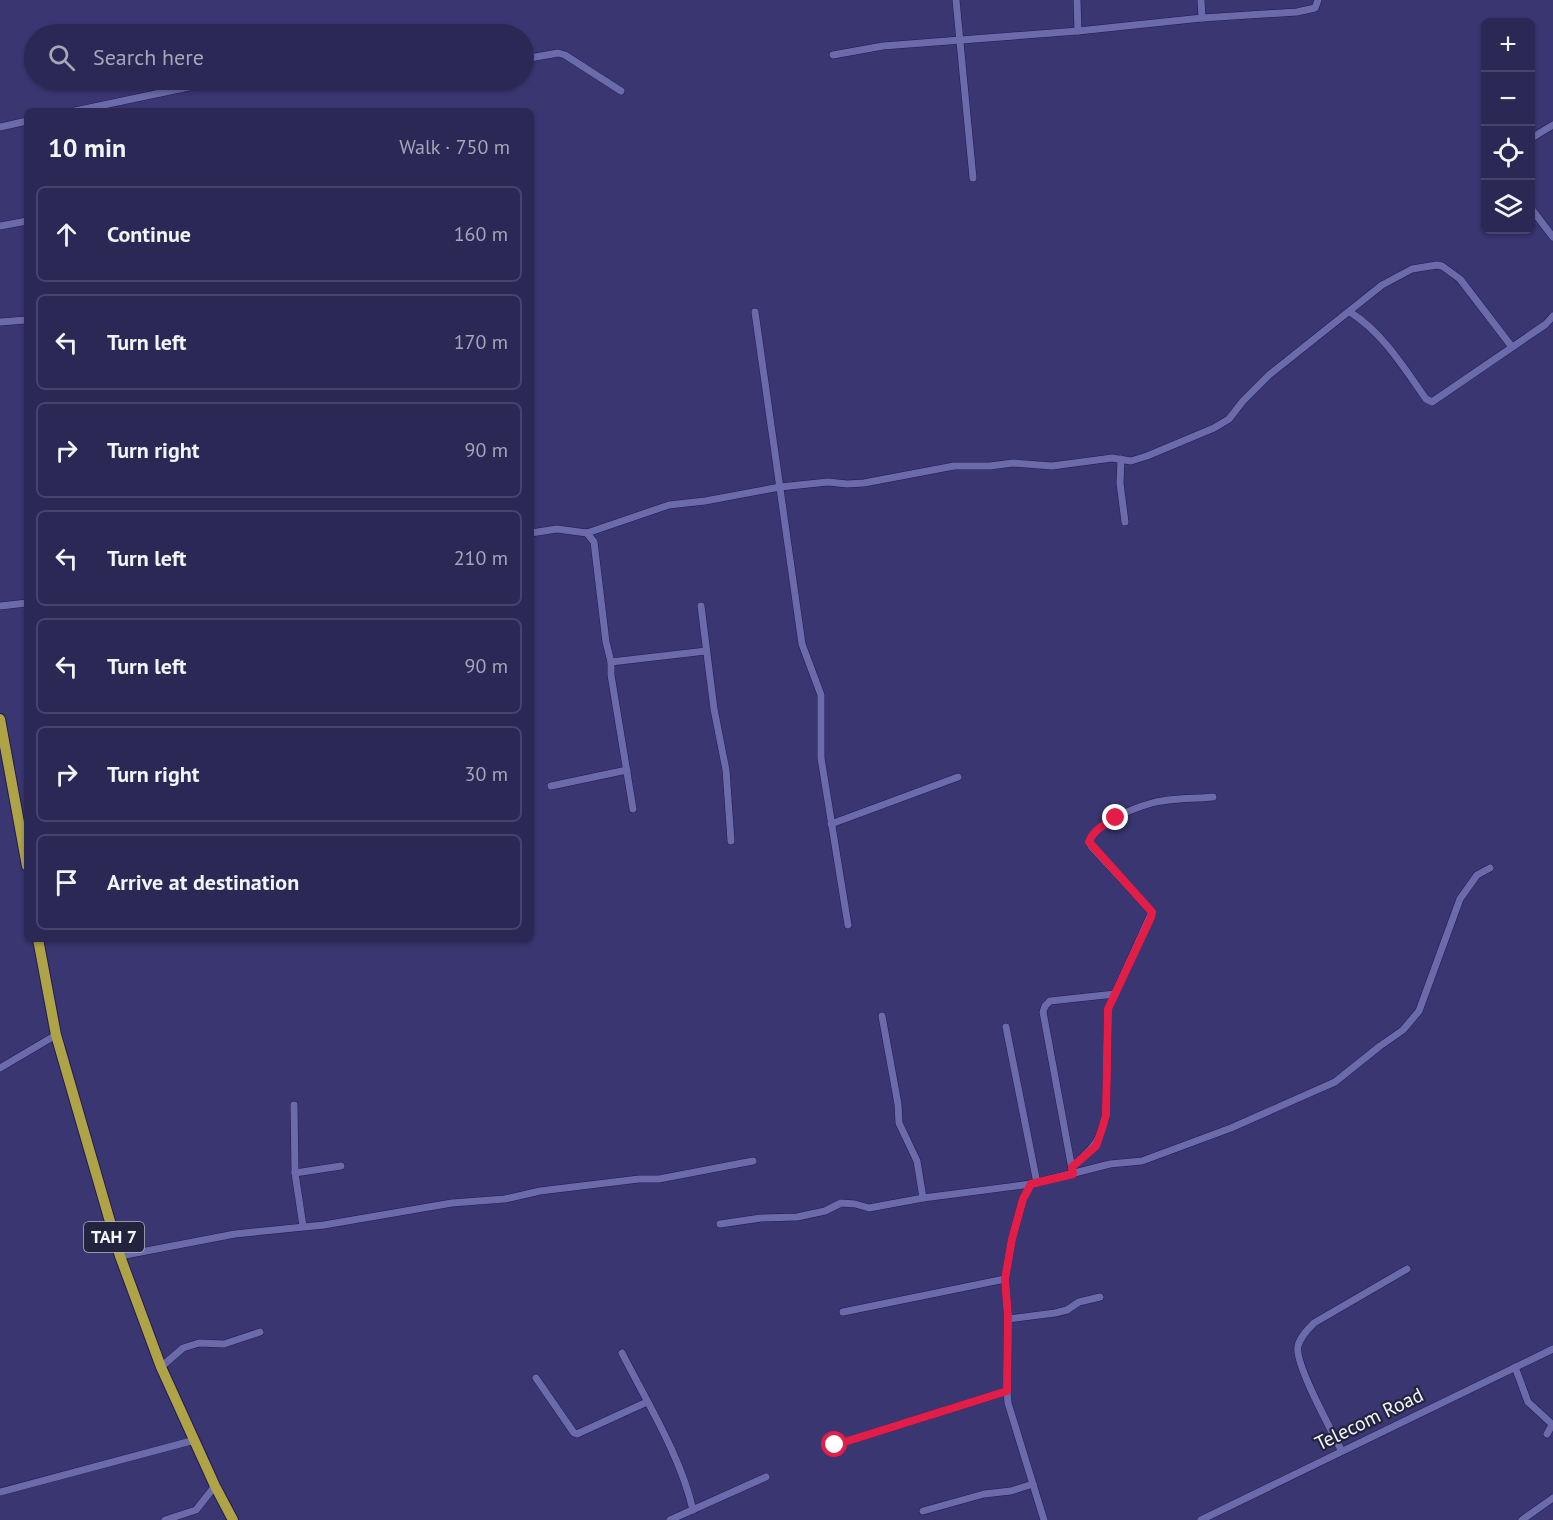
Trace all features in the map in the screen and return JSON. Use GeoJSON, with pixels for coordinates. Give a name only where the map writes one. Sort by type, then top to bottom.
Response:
{"type":"FeatureCollection","features":[{"type":"Feature","properties":{"kind":"highway"},"geometry":{"type":"LineString","coordinates":[[0,719],[4,760],[24,852]]}},
{"type":"Feature","properties":{"kind":"highway","name":"TAH 7"},"geometry":{"type":"LineString","coordinates":[[39,942],[57,1035],[120,1256],[161,1367],[215,1486],[233,1520]]}},
{"type":"Feature","properties":{"kind":"street"},"geometry":{"type":"LineString","coordinates":[[956,0],[972,178]]}},
{"type":"Feature","properties":{"kind":"street"},"geometry":{"type":"LineString","coordinates":[[1077,0],[1078,31]]}},
{"type":"Feature","properties":{"kind":"street"},"geometry":{"type":"LineString","coordinates":[[1201,0],[1202,18]]}},
{"type":"Feature","properties":{"kind":"street"},"geometry":{"type":"LineString","coordinates":[[833,55],[883,46],[1296,12],[1316,8],[1318,0]]}},
{"type":"Feature","properties":{"kind":"street"},"geometry":{"type":"LineString","coordinates":[[534,57],[558,53],[565,55],[621,91]]}},
{"type":"Feature","properties":{"kind":"street"},"geometry":{"type":"LineString","coordinates":[[90,108],[181,90]]}},
{"type":"Feature","properties":{"kind":"street"},"geometry":{"type":"LineString","coordinates":[[0,127],[24,122]]}},
{"type":"Feature","properties":{"kind":"street"},"geometry":{"type":"LineString","coordinates":[[1535,136],[1553,125]]}},
{"type":"Feature","properties":{"kind":"street"},"geometry":{"type":"LineString","coordinates":[[1535,214],[1553,237]]}},
{"type":"Feature","properties":{"kind":"street"},"geometry":{"type":"LineString","coordinates":[[0,226],[24,221]]}},
{"type":"Feature","properties":{"kind":"street"},"geometry":{"type":"LineString","coordinates":[[534,533],[557,529],[587,533],[669,505],[705,501],[780,487],[828,482],[864,483],[954,466],[990,466],[1013,463],[1052,466],[1112,458],[1131,461],[1214,428],[1229,419],[1269,375],[1382,285],[1406,272],[1424,267],[1442,266],[1460,279],[1512,347]]}},
{"type":"Feature","properties":{"kind":"street"},"geometry":{"type":"LineString","coordinates":[[755,312],[802,644],[821,694],[821,758],[848,925]]}},
{"type":"Feature","properties":{"kind":"street"},"geometry":{"type":"LineString","coordinates":[[1350,312],[1365,321],[1387,344],[1426,399],[1432,402],[1546,324],[1553,316]]}},
{"type":"Feature","properties":{"kind":"street"},"geometry":{"type":"LineString","coordinates":[[0,322],[24,320]]}},
{"type":"Feature","properties":{"kind":"street"},"geometry":{"type":"LineString","coordinates":[[1121,459],[1120,483],[1125,522]]}},
{"type":"Feature","properties":{"kind":"street"},"geometry":{"type":"LineString","coordinates":[[587,533],[594,542],[606,642],[633,809]]}},
{"type":"Feature","properties":{"kind":"street"},"geometry":{"type":"LineString","coordinates":[[0,606],[24,603]]}},
{"type":"Feature","properties":{"kind":"street"},"geometry":{"type":"LineString","coordinates":[[701,606],[714,709],[726,770],[731,842]]}},
{"type":"Feature","properties":{"kind":"street"},"geometry":{"type":"LineString","coordinates":[[611,662],[706,651]]}},
{"type":"Feature","properties":{"kind":"street"},"geometry":{"type":"LineString","coordinates":[[551,786],[627,770]]}},
{"type":"Feature","properties":{"kind":"street"},"geometry":{"type":"LineString","coordinates":[[831,824],[958,777]]}},
{"type":"Feature","properties":{"kind":"street"},"geometry":{"type":"LineString","coordinates":[[1072,1170],[1096,1146],[1106,1115],[1108,1009],[1152,912],[1089,842],[1101,826],[1153,803],[1213,797]]}},
{"type":"Feature","properties":{"kind":"street"},"geometry":{"type":"LineString","coordinates":[[720,1224],[761,1218],[797,1217],[825,1211],[841,1203],[869,1208],[1034,1183],[1072,1170],[1142,1161],[1231,1128],[1335,1082],[1404,1030],[1419,1011],[1460,898],[1477,875],[1490,868]]}},
{"type":"Feature","properties":{"kind":"street"},"geometry":{"type":"LineString","coordinates":[[1072,1170],[1043,1012],[1050,1001],[1115,994]]}},
{"type":"Feature","properties":{"kind":"street"},"geometry":{"type":"LineString","coordinates":[[882,1016],[894,1080],[899,1123],[917,1161],[923,1198]]}},
{"type":"Feature","properties":{"kind":"street"},"geometry":{"type":"LineString","coordinates":[[1006,1027],[1034,1183],[1023,1199],[1012,1239],[1005,1279],[1008,1319],[1007,1391],[1008,1403],[1044,1520]]}},
{"type":"Feature","properties":{"kind":"street"},"geometry":{"type":"LineString","coordinates":[[0,1068],[57,1035]]}},
{"type":"Feature","properties":{"kind":"street"},"geometry":{"type":"LineString","coordinates":[[294,1105],[296,1173],[303,1226]]}},
{"type":"Feature","properties":{"kind":"street"},"geometry":{"type":"LineString","coordinates":[[120,1256],[236,1234],[324,1225],[452,1203],[505,1199],[559,1189],[639,1179],[659,1179],[753,1161]]}},
{"type":"Feature","properties":{"kind":"street"},"geometry":{"type":"LineString","coordinates":[[296,1173],[341,1166]]}},
{"type":"Feature","properties":{"kind":"street"},"geometry":{"type":"LineString","coordinates":[[1341,1450],[1302,1368],[1298,1347],[1304,1334],[1314,1323],[1407,1269]]}},
{"type":"Feature","properties":{"kind":"street"},"geometry":{"type":"LineString","coordinates":[[843,1312],[1005,1279]]}},
{"type":"Feature","properties":{"kind":"street"},"geometry":{"type":"LineString","coordinates":[[1008,1319],[1055,1313],[1067,1310],[1079,1302],[1100,1297]]}},
{"type":"Feature","properties":{"kind":"street"},"geometry":{"type":"LineString","coordinates":[[161,1367],[183,1348],[199,1343],[224,1344],[260,1332]]}},
{"type":"Feature","properties":{"kind":"street","name":"Telecom Road"},"geometry":{"type":"LineString","coordinates":[[1201,1520],[1553,1348]]}},
{"type":"Feature","properties":{"kind":"street"},"geometry":{"type":"LineString","coordinates":[[622,1353],[688,1490],[693,1510]]}},
{"type":"Feature","properties":{"kind":"street"},"geometry":{"type":"LineString","coordinates":[[1515,1367],[1528,1402],[1553,1425],[1547,1434]]}},
{"type":"Feature","properties":{"kind":"street"},"geometry":{"type":"LineString","coordinates":[[536,1378],[574,1433],[577,1434],[647,1402]]}},
{"type":"Feature","properties":{"kind":"street"},"geometry":{"type":"LineString","coordinates":[[835,1445],[1007,1391]]}},
{"type":"Feature","properties":{"kind":"street"},"geometry":{"type":"LineString","coordinates":[[0,1492],[195,1440]]}},
{"type":"Feature","properties":{"kind":"street"},"geometry":{"type":"LineString","coordinates":[[670,1520],[766,1477]]}},
{"type":"Feature","properties":{"kind":"street"},"geometry":{"type":"LineString","coordinates":[[923,1510],[1033,1484]]}},
{"type":"Feature","properties":{"kind":"street"},"geometry":{"type":"LineString","coordinates":[[165,1520],[196,1510],[215,1486]]}},
{"type":"Feature","properties":{"kind":"street"},"geometry":{"type":"LineString","coordinates":[[1522,1520],[1553,1498]]}},
{"type":"Feature","properties":{"kind":"route"},"geometry":{"type":"LineString","coordinates":[[835,1445],[1007,1391],[1008,1317],[1005,1279],[1012,1239],[1023,1199],[1031,1184],[1073,1174],[1072,1167],[1096,1146],[1106,1115],[1108,1009],[1152,912],[1089,842],[1101,826],[1116,818]]}}]}
